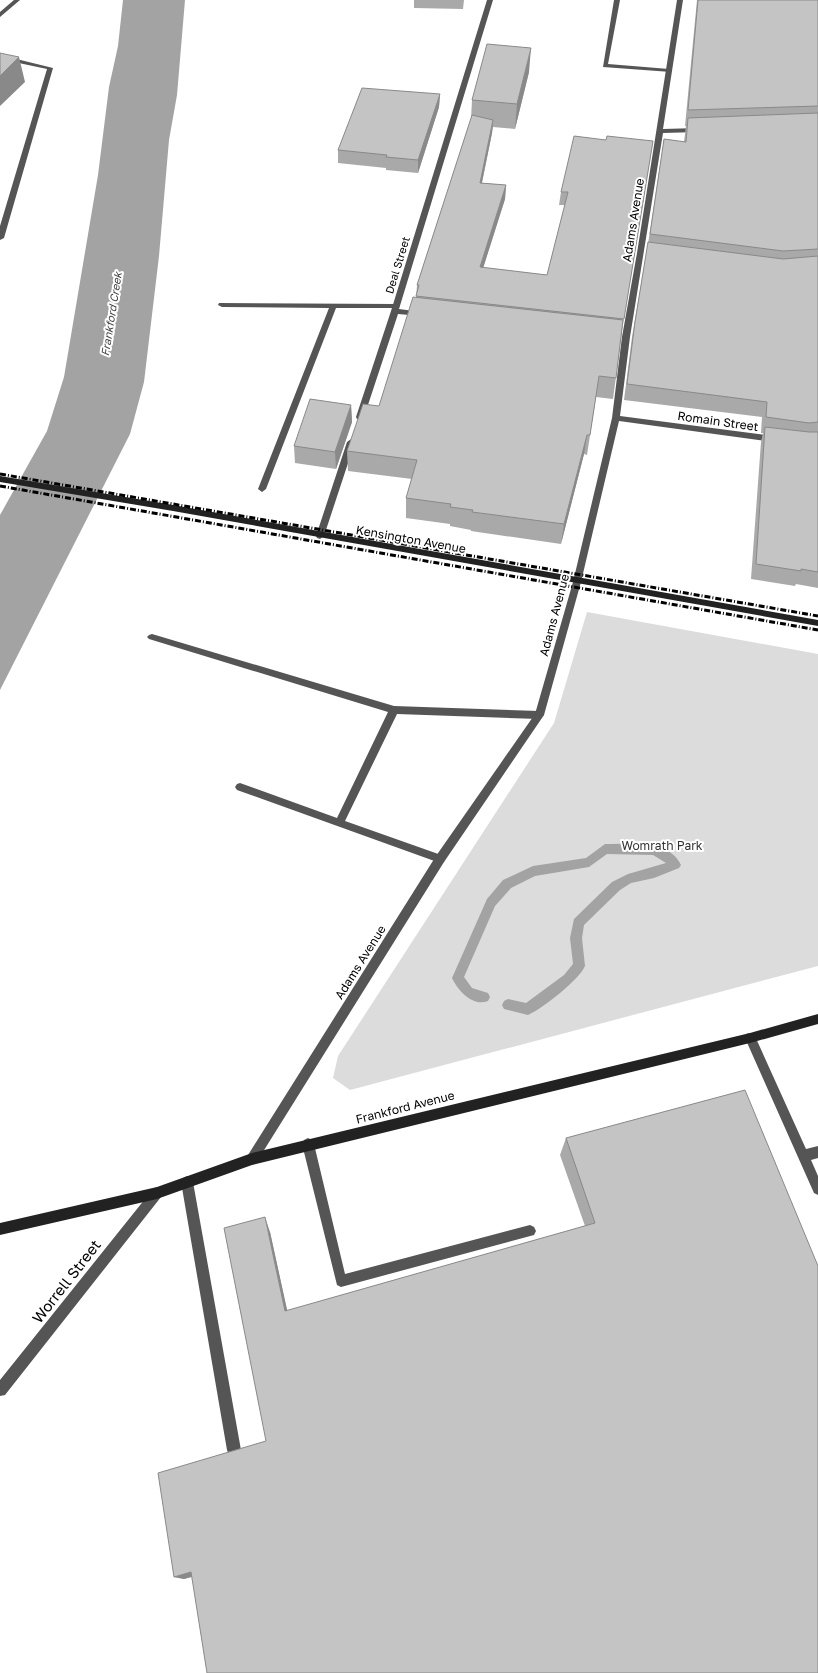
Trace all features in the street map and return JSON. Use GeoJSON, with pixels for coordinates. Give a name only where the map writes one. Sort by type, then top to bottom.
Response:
{"type":"FeatureCollection","features":[{"type":"Feature","properties":{"kind":"street"},"geometry":{"type":"LineString","coordinates":[[0,16],[17,0]]}},
{"type":"Feature","properties":{"kind":"street","name":"Deal Street"},"geometry":{"type":"LineString","coordinates":[[358,423],[396,308],[490,0]]}},
{"type":"Feature","properties":{"kind":"street"},"geometry":{"type":"LineString","coordinates":[[618,0],[605,66],[669,71]]}},
{"type":"Feature","properties":{"kind":"street","name":"Adams Avenue"},"geometry":{"type":"LineString","coordinates":[[252,1159],[440,859],[539,715],[577,582],[616,418],[622,337],[641,253],[680,0]]}},
{"type":"Feature","properties":{"kind":"street"},"geometry":{"type":"LineString","coordinates":[[0,57],[50,68],[0,238]]}},
{"type":"Feature","properties":{"kind":"street"},"geometry":{"type":"LineString","coordinates":[[660,131],[709,129]]}},
{"type":"Feature","properties":{"kind":"street"},"geometry":{"type":"LineString","coordinates":[[641,253],[651,255]]}},
{"type":"Feature","properties":{"kind":"street"},"geometry":{"type":"LineString","coordinates":[[222,305],[396,308],[434,315]]}},
{"type":"Feature","properties":{"kind":"street"},"geometry":{"type":"LineString","coordinates":[[262,489],[333,306]]}},
{"type":"Feature","properties":{"kind":"street","name":"Romain Street"},"geometry":{"type":"LineString","coordinates":[[616,418],[784,441]]}},
{"type":"Feature","properties":{"kind":"street"},"geometry":{"type":"LineString","coordinates":[[320,536],[354,432]]}},
{"type":"Feature","properties":{"kind":"street","name":"Kensington Avenue"},"geometry":{"type":"LineString","coordinates":[[0,479],[818,623]]}},
{"type":"Feature","properties":{"kind":"street"},"geometry":{"type":"LineString","coordinates":[[152,637],[394,710],[539,715]]}},
{"type":"Feature","properties":{"kind":"street"},"geometry":{"type":"LineString","coordinates":[[339,823],[394,710]]}},
{"type":"Feature","properties":{"kind":"street"},"geometry":{"type":"LineString","coordinates":[[240,787],[440,859]]}},
{"type":"Feature","properties":{"kind":"street","name":"Frankford Avenue"},"geometry":{"type":"LineString","coordinates":[[0,1229],[157,1193],[252,1159],[308,1144],[750,1038],[818,1019]]}},
{"type":"Feature","properties":{"kind":"street"},"geometry":{"type":"LineString","coordinates":[[750,1038],[818,1189]]}},
{"type":"Feature","properties":{"kind":"street"},"geometry":{"type":"LineString","coordinates":[[308,1144],[341,1281],[530,1231]]}},
{"type":"Feature","properties":{"kind":"street"},"geometry":{"type":"LineString","coordinates":[[802,1156],[818,1152]]}},
{"type":"Feature","properties":{"kind":"street"},"geometry":{"type":"LineString","coordinates":[[187,1182],[234,1450]]}},
{"type":"Feature","properties":{"kind":"street","name":"Worrell Street"},"geometry":{"type":"LineString","coordinates":[[0,1390],[157,1193]]}},
{"type":"Feature","properties":{"kind":"green space","name":"Womrath Park"},"geometry":{"type":"Polygon","coordinates":[[[587,612],[818,654],[818,966],[350,1090],[333,1078],[338,1056],[554,723],[587,612]]]}},
{"type":"Feature","properties":{"kind":"water","name":"Frankford Creek"},"geometry":{"type":"Polygon","coordinates":[[[123,0],[185,0],[177,95],[169,140],[159,256],[144,382],[130,434],[0,690],[0,515],[47,431],[64,377],[98,175],[109,87],[118,46],[123,0]]]}},
{"type":"Feature","properties":{"kind":"building"},"geometry":{"type":"Polygon","coordinates":[[[698,0],[818,0],[818,106],[688,110],[698,0]]]}},
{"type":"Feature","properties":{"kind":"building"},"geometry":{"type":"Polygon","coordinates":[[[487,44],[531,48],[517,104],[472,100],[487,44]]]}},
{"type":"Feature","properties":{"kind":"building"},"geometry":{"type":"Polygon","coordinates":[[[0,53],[19,57],[0,76],[0,53]]]}},
{"type":"Feature","properties":{"kind":"building"},"geometry":{"type":"Polygon","coordinates":[[[362,88],[440,94],[418,160],[338,150],[362,88]]]}},
{"type":"Feature","properties":{"kind":"building"},"geometry":{"type":"Polygon","coordinates":[[[818,113],[818,249],[783,251],[650,234],[664,139],[686,142],[688,118],[818,113]]]}},
{"type":"Feature","properties":{"kind":"building"},"geometry":{"type":"Polygon","coordinates":[[[472,115],[493,120],[480,183],[506,185],[480,267],[547,275],[568,192],[561,192],[574,136],[606,140],[607,136],[653,141],[624,319],[416,296],[419,285],[417,285],[472,115]]]}},
{"type":"Feature","properties":{"kind":"building"},"geometry":{"type":"Polygon","coordinates":[[[648,242],[783,259],[818,256],[818,422],[809,423],[766,417],[767,402],[627,384],[648,242]]]}},
{"type":"Feature","properties":{"kind":"building"},"geometry":{"type":"Polygon","coordinates":[[[413,297],[623,320],[616,378],[599,376],[590,435],[587,435],[564,524],[472,512],[473,510],[450,507],[451,504],[406,498],[417,460],[347,451],[363,404],[379,406],[413,297]]]}},
{"type":"Feature","properties":{"kind":"building"},"geometry":{"type":"Polygon","coordinates":[[[310,399],[351,405],[335,452],[294,446],[310,399]]]}},
{"type":"Feature","properties":{"kind":"building"},"geometry":{"type":"Polygon","coordinates":[[[765,427],[818,432],[818,572],[756,564],[765,427]]]}},
{"type":"Feature","properties":{"kind":"building"},"geometry":{"type":"Polygon","coordinates":[[[745,1090],[818,1266],[818,1673],[207,1673],[191,1572],[174,1577],[158,1473],[266,1441],[224,1228],[265,1217],[285,1311],[595,1223],[566,1138],[745,1090]]]}},
{"type":"Feature","properties":{"kind":"waterway"},"geometry":{"type":"LineString","coordinates":[[484,997],[468,992],[458,978],[491,903],[507,884],[533,871],[589,862],[605,849],[654,850],[668,857],[675,865],[654,873],[628,879],[616,886],[578,923],[576,938],[579,966],[568,979],[528,1009],[508,1005]]}},
{"type":"Feature","properties":{"kind":"railway"},"geometry":{"type":"LineString","coordinates":[[0,474],[818,616]]}},
{"type":"Feature","properties":{"kind":"railway"},"geometry":{"type":"LineString","coordinates":[[0,486],[818,630]]}}]}
